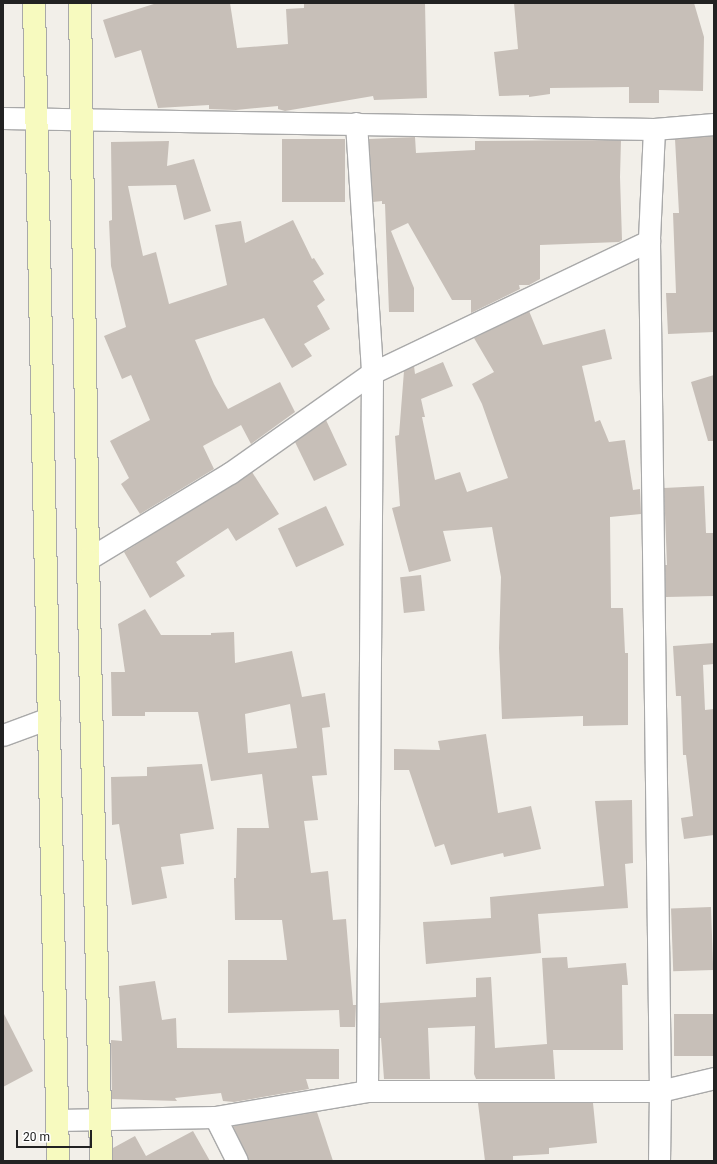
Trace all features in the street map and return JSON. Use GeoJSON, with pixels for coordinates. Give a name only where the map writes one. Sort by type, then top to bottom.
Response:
{"type":"FeatureCollection","features":[{"type":"Feature","properties":{"kind":"street"},"geometry":{"type":"LineString","coordinates":[[34,3],[35,118],[58,1161]]}},
{"type":"Feature","properties":{"kind":"street"},"geometry":{"type":"LineString","coordinates":[[80,3],[88,559],[101,1161]]}},
{"type":"Feature","properties":{"kind":"street"},"geometry":{"type":"LineString","coordinates":[[3,118],[654,128],[714,124]]}},
{"type":"Feature","properties":{"kind":"street"},"geometry":{"type":"LineString","coordinates":[[356,123],[372,373],[366,1091]]}},
{"type":"Feature","properties":{"kind":"street"},"geometry":{"type":"LineString","coordinates":[[654,128],[649,241],[660,1091],[659,1161]]}},
{"type":"Feature","properties":{"kind":"street"},"geometry":{"type":"LineString","coordinates":[[88,559],[230,473],[372,373],[649,241]]}},
{"type":"Feature","properties":{"kind":"street"},"geometry":{"type":"LineString","coordinates":[[3,735],[48,718]]}},
{"type":"Feature","properties":{"kind":"street"},"geometry":{"type":"LineString","coordinates":[[57,1120],[215,1117],[366,1091],[660,1091],[714,1078]]}},
{"type":"Feature","properties":{"kind":"street"},"geometry":{"type":"LineString","coordinates":[[215,1117],[237,1161]]}},
{"type":"Feature","properties":{"kind":"building"},"geometry":{"type":"Polygon","coordinates":[[[157,3],[230,3],[237,48],[288,44],[286,9],[304,8],[304,3],[425,3],[427,98],[374,100],[373,96],[285,111],[278,109],[278,106],[236,110],[209,109],[209,105],[158,108],[141,50],[115,58],[103,20],[157,3]]]}},
{"type":"Feature","properties":{"kind":"building"},"geometry":{"type":"Polygon","coordinates":[[[514,3],[694,3],[704,37],[703,91],[659,90],[659,103],[629,103],[629,87],[550,88],[550,94],[529,97],[529,95],[499,96],[494,52],[518,49],[514,3]]]}},
{"type":"Feature","properties":{"kind":"building"},"geometry":{"type":"Polygon","coordinates":[[[714,136],[714,332],[668,334],[666,293],[676,293],[673,213],[679,213],[675,139],[714,136]]]}},
{"type":"Feature","properties":{"kind":"building"},"geometry":{"type":"Polygon","coordinates":[[[415,137],[416,153],[475,150],[475,141],[621,140],[620,177],[622,240],[619,242],[540,245],[540,279],[529,285],[519,285],[520,289],[471,313],[471,300],[452,300],[408,223],[391,231],[414,288],[414,312],[389,312],[385,204],[382,204],[382,201],[373,202],[369,139],[415,137]]]}},
{"type":"Feature","properties":{"kind":"building"},"geometry":{"type":"Polygon","coordinates":[[[282,139],[345,139],[345,202],[282,202],[282,139]]]}},
{"type":"Feature","properties":{"kind":"building"},"geometry":{"type":"Polygon","coordinates":[[[169,141],[167,166],[194,159],[211,211],[184,220],[176,185],[128,186],[143,256],[156,252],[169,304],[227,285],[215,225],[241,221],[245,243],[293,220],[312,259],[314,258],[324,274],[313,281],[325,300],[317,306],[330,329],[304,344],[312,356],[292,368],[264,318],[195,340],[214,384],[228,409],[280,382],[295,412],[251,444],[241,425],[203,446],[214,469],[140,514],[121,484],[129,478],[110,441],[150,420],[131,375],[122,379],[104,336],[126,327],[111,266],[109,221],[112,220],[111,142],[169,141]]]}},
{"type":"Feature","properties":{"kind":"building"},"geometry":{"type":"Polygon","coordinates":[[[529,311],[543,345],[605,329],[612,359],[582,366],[595,422],[600,420],[609,442],[625,440],[633,490],[640,489],[641,514],[610,517],[611,608],[623,608],[625,653],[628,653],[628,725],[583,726],[583,716],[502,719],[499,648],[501,577],[492,527],[443,531],[451,561],[409,572],[392,508],[400,506],[395,436],[399,435],[404,371],[414,366],[415,374],[443,362],[453,386],[421,399],[425,417],[422,417],[435,480],[460,472],[467,492],[508,478],[482,404],[472,384],[494,372],[474,338],[529,311]]]}},
{"type":"Feature","properties":{"kind":"building"},"geometry":{"type":"Polygon","coordinates":[[[714,375],[714,441],[708,441],[691,382],[714,375]]]}},
{"type":"Feature","properties":{"kind":"building"},"geometry":{"type":"Polygon","coordinates":[[[326,420],[347,465],[314,481],[295,442],[326,420]]]}},
{"type":"Feature","properties":{"kind":"building"},"geometry":{"type":"Polygon","coordinates":[[[252,472],[279,514],[236,541],[228,528],[176,562],[185,576],[150,598],[124,552],[252,472]]]}},
{"type":"Feature","properties":{"kind":"building"},"geometry":{"type":"Polygon","coordinates":[[[704,486],[706,533],[714,533],[714,596],[666,597],[665,565],[667,565],[664,488],[704,486]]]}},
{"type":"Feature","properties":{"kind":"building"},"geometry":{"type":"Polygon","coordinates":[[[326,506],[344,545],[296,567],[278,528],[326,506]]]}},
{"type":"Feature","properties":{"kind":"building"},"geometry":{"type":"Polygon","coordinates":[[[421,575],[425,611],[404,613],[400,577],[421,575]]]}},
{"type":"Feature","properties":{"kind":"building"},"geometry":{"type":"Polygon","coordinates":[[[145,609],[161,635],[211,635],[211,633],[234,632],[235,663],[292,651],[302,697],[325,693],[330,727],[322,728],[327,775],[312,776],[318,820],[304,821],[311,873],[328,871],[333,920],[346,919],[353,1005],[356,1005],[355,1027],[340,1027],[339,1010],[228,1013],[228,960],[287,960],[282,920],[235,920],[234,878],[236,878],[237,828],[269,828],[262,774],[211,781],[198,712],[145,712],[145,716],[112,716],[111,672],[125,672],[118,624],[145,609]],[[290,704],[245,714],[248,753],[297,748],[290,704]]]}},
{"type":"Feature","properties":{"kind":"building"},"geometry":{"type":"Polygon","coordinates":[[[714,643],[714,664],[703,665],[705,710],[714,709],[714,835],[684,839],[681,818],[693,816],[686,755],[683,755],[681,696],[676,696],[673,646],[714,643]]]}},
{"type":"Feature","properties":{"kind":"building"},"geometry":{"type":"Polygon","coordinates":[[[486,734],[498,813],[531,806],[541,849],[504,857],[503,853],[451,865],[444,844],[435,847],[409,770],[394,770],[394,749],[440,750],[438,741],[486,734]]]}},
{"type":"Feature","properties":{"kind":"building"},"geometry":{"type":"Polygon","coordinates":[[[202,764],[214,829],[180,834],[184,864],[161,867],[167,898],[132,905],[119,824],[112,825],[111,777],[147,776],[147,767],[202,764]]]}},
{"type":"Feature","properties":{"kind":"building"},"geometry":{"type":"Polygon","coordinates":[[[632,800],[633,863],[625,864],[628,908],[538,914],[541,953],[426,964],[423,922],[491,918],[490,897],[604,886],[595,801],[632,800]]]}},
{"type":"Feature","properties":{"kind":"building"},"geometry":{"type":"Polygon","coordinates":[[[711,907],[713,970],[673,971],[671,908],[711,907]]]}},
{"type":"Feature","properties":{"kind":"building"},"geometry":{"type":"Polygon","coordinates":[[[567,957],[568,968],[626,963],[628,985],[622,985],[623,1050],[553,1050],[555,1079],[476,1079],[474,1074],[475,1026],[428,1028],[430,1079],[384,1079],[381,1038],[379,1038],[380,1003],[476,997],[476,978],[491,977],[495,1048],[547,1044],[542,958],[567,957]]]}},
{"type":"Feature","properties":{"kind":"building"},"geometry":{"type":"Polygon","coordinates":[[[155,981],[162,1020],[176,1018],[177,1048],[339,1049],[339,1079],[306,1079],[309,1089],[234,1102],[223,1101],[221,1093],[175,1098],[177,1101],[112,1099],[111,1040],[122,1041],[119,986],[155,981]]]}},
{"type":"Feature","properties":{"kind":"building"},"geometry":{"type":"Polygon","coordinates":[[[3,1012],[33,1071],[3,1087],[3,1012]]]}},
{"type":"Feature","properties":{"kind":"building"},"geometry":{"type":"Polygon","coordinates":[[[674,1014],[714,1014],[714,1056],[674,1056],[674,1014]]]}},
{"type":"Feature","properties":{"kind":"building"},"geometry":{"type":"Polygon","coordinates":[[[478,1103],[593,1103],[597,1143],[549,1148],[549,1154],[513,1156],[513,1161],[485,1161],[478,1103]]]}},
{"type":"Feature","properties":{"kind":"building"},"geometry":{"type":"Polygon","coordinates":[[[317,1112],[333,1161],[249,1161],[233,1126],[317,1112]]]}},
{"type":"Feature","properties":{"kind":"building"},"geometry":{"type":"Polygon","coordinates":[[[193,1131],[210,1161],[113,1161],[113,1148],[135,1136],[146,1156],[193,1131]]]}}]}
